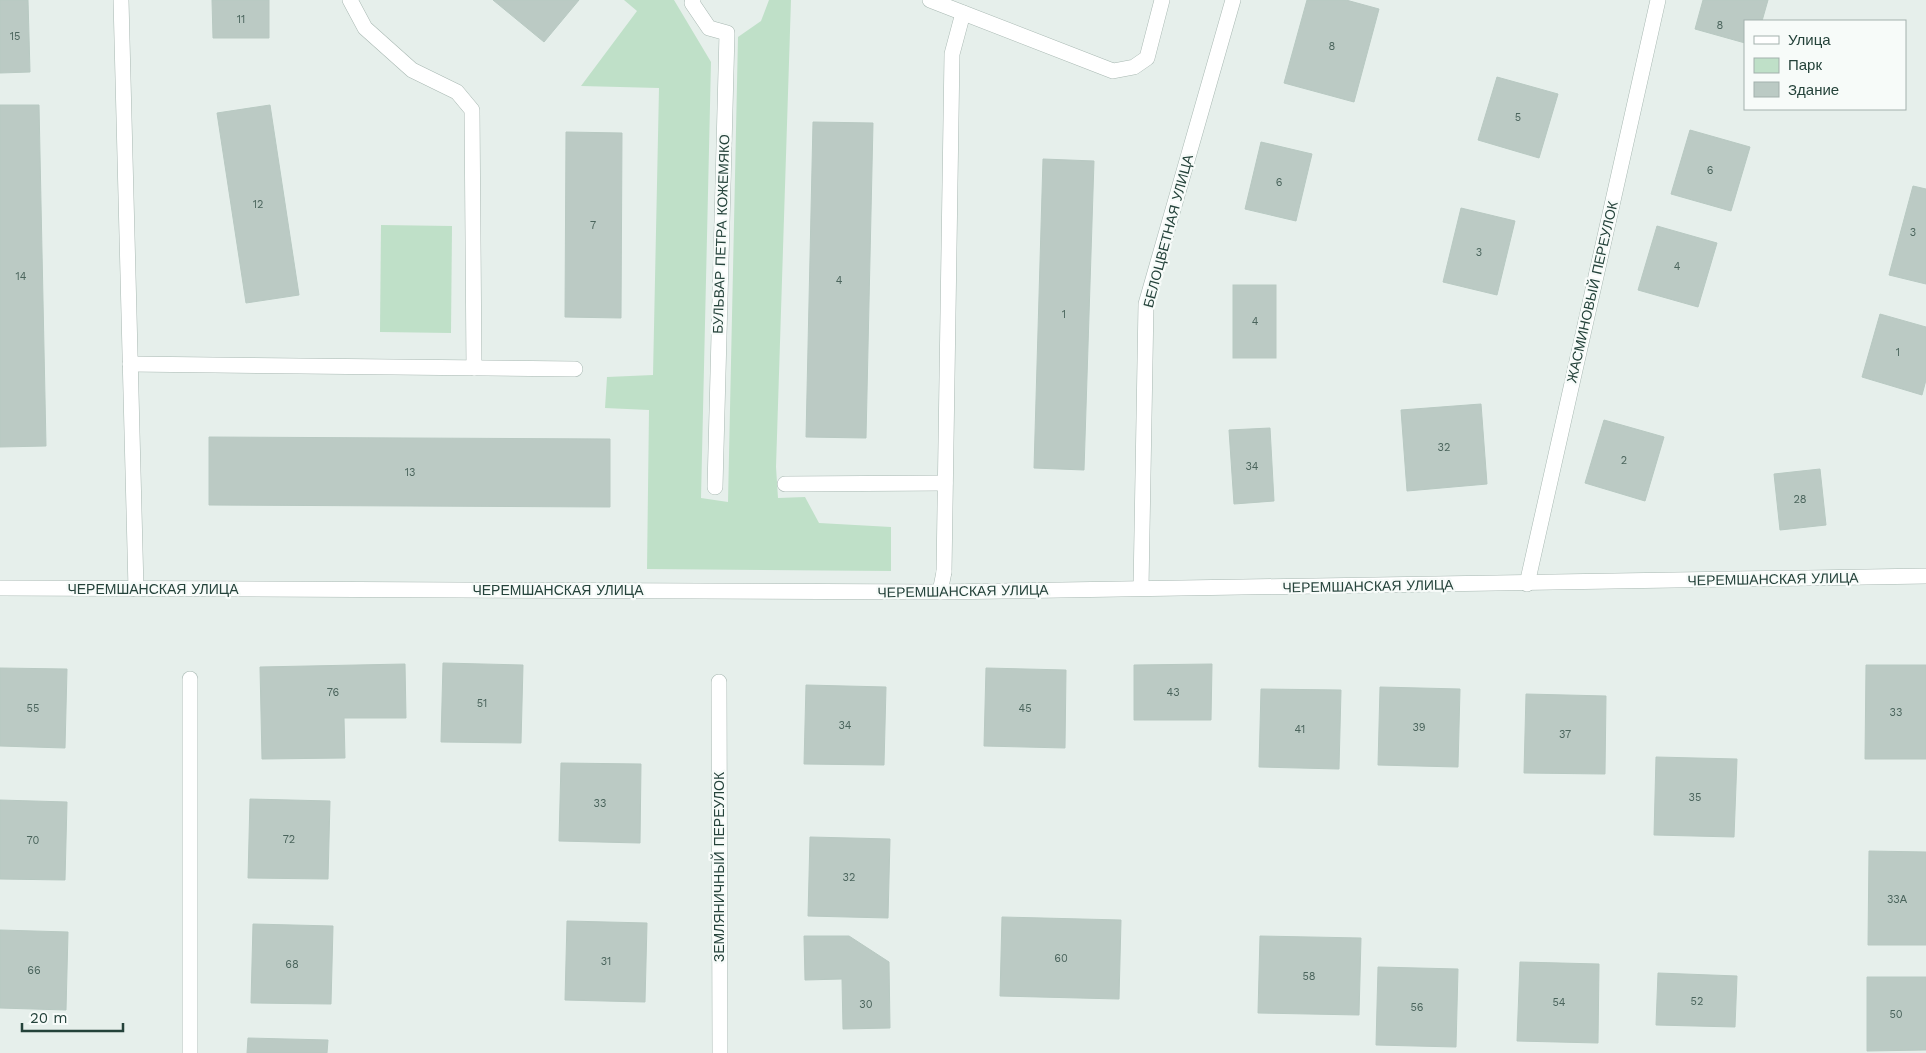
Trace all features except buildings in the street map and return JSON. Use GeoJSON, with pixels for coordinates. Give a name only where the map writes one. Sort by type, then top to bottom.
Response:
{"type":"FeatureCollection","features":[{"type":"Feature","properties":{"kind":"street"},"geometry":{"type":"LineString","coordinates":[[122,0],[136,589]]}},
{"type":"Feature","properties":{"kind":"street"},"geometry":{"type":"LineString","coordinates":[[350,0],[365,28],[412,70],[457,92],[472,110],[474,368]]}},
{"type":"Feature","properties":{"kind":"street","name":"БУЛЬВАР ПЕТРА КОЖЕМЯКО"},"geometry":{"type":"LineString","coordinates":[[693,0],[692,3],[709,28],[727,33],[715,487]]}},
{"type":"Feature","properties":{"kind":"street"},"geometry":{"type":"LineString","coordinates":[[930,0],[1114,71],[1134,66],[1147,58],[1162,0]]}},
{"type":"Feature","properties":{"kind":"street","name":"БЕЛОЦВЕТНАЯ УЛИЦА"},"geometry":{"type":"LineString","coordinates":[[1141,588],[1146,304],[1233,0]]}},
{"type":"Feature","properties":{"kind":"street","name":"ЖАСМИНОВЫЙ ПЕРЕУЛОК"},"geometry":{"type":"LineString","coordinates":[[1527,584],[1658,0]]}},
{"type":"Feature","properties":{"kind":"street"},"geometry":{"type":"LineString","coordinates":[[940,592],[944,572],[952,54],[963,13]]}},
{"type":"Feature","properties":{"kind":"street"},"geometry":{"type":"LineString","coordinates":[[130,364],[575,369]]}},
{"type":"Feature","properties":{"kind":"street"},"geometry":{"type":"LineString","coordinates":[[785,484],[945,483]]}},
{"type":"Feature","properties":{"kind":"street","name":"ЧЕРЕМШАНСКАЯ УЛИЦА"},"geometry":{"type":"LineString","coordinates":[[0,588],[940,592],[1527,584],[1926,576]]}},
{"type":"Feature","properties":{"kind":"street"},"geometry":{"type":"LineString","coordinates":[[190,679],[190,1053]]}},
{"type":"Feature","properties":{"kind":"street","name":"ЗЕМЛЯНИЧНЫЙ ПЕРЕУЛОК"},"geometry":{"type":"LineString","coordinates":[[719,682],[720,1053]]}},
{"type":"Feature","properties":{"kind":"green space"},"geometry":{"type":"Polygon","coordinates":[[[624,0],[674,0],[711,62],[701,498],[728,502],[738,37],[761,21],[769,0],[791,0],[776,467],[778,498],[805,497],[819,523],[891,527],[891,571],[647,569],[649,410],[605,408],[607,377],[653,375],[659,88],[581,86],[637,11],[624,0]]]}},
{"type":"Feature","properties":{"kind":"green space"},"geometry":{"type":"Polygon","coordinates":[[[381,225],[452,226],[451,333],[380,332],[381,225]]]}}]}
